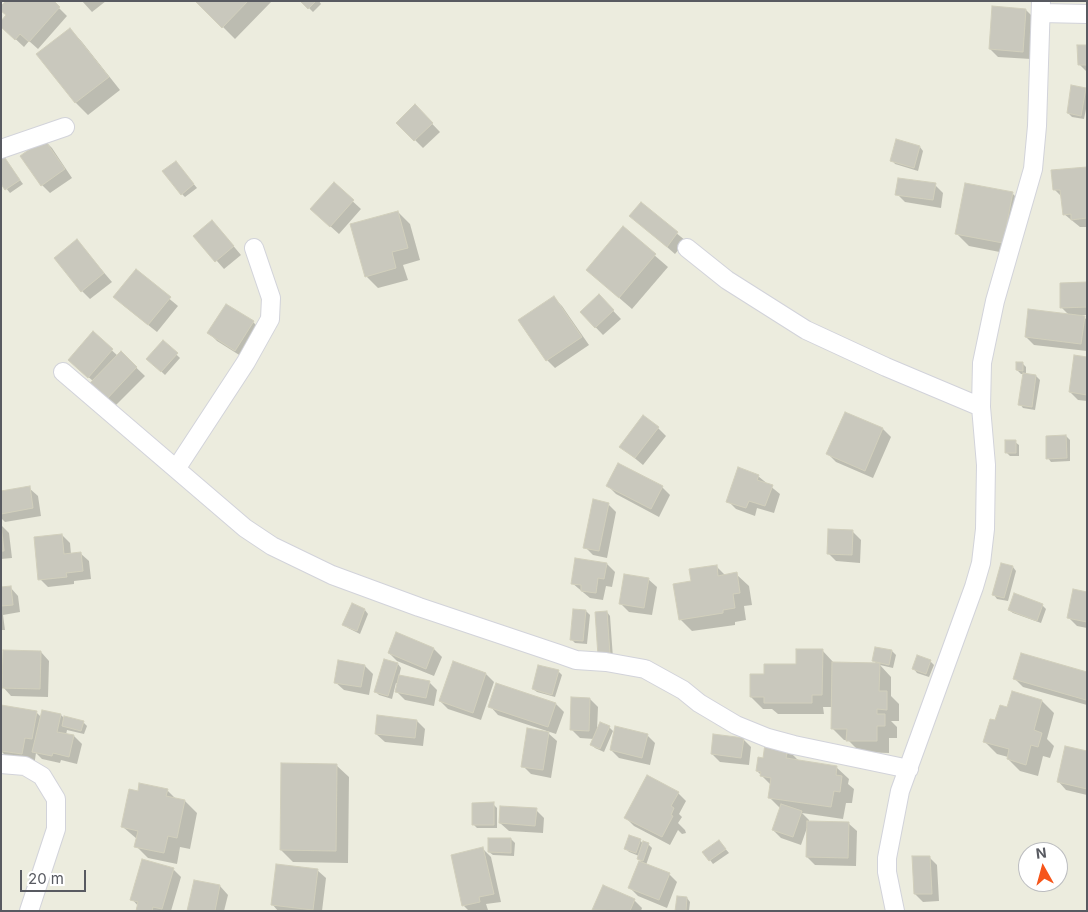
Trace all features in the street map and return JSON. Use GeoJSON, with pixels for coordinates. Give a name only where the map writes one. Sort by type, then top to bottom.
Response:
{"type":"FeatureCollection","features":[{"type":"Feature","properties":{"kind":"street"},"geometry":{"type":"LineString","coordinates":[[895,911],[887,872],[887,858],[900,791],[974,588],[981,563],[985,529],[986,464],[982,407],[982,364],[996,301],[1033,169],[1037,126],[1041,7],[1087,14]]}},
{"type":"Feature","properties":{"kind":"street"},"geometry":{"type":"LineString","coordinates":[[1,149],[65,127]]}},
{"type":"Feature","properties":{"kind":"street"},"geometry":{"type":"LineString","coordinates":[[176,469],[246,362],[270,318],[271,298],[254,248]]}},
{"type":"Feature","properties":{"kind":"street"},"geometry":{"type":"LineString","coordinates":[[687,248],[727,280],[806,330],[886,367],[982,407]]}},
{"type":"Feature","properties":{"kind":"street"},"geometry":{"type":"LineString","coordinates":[[63,372],[245,528],[272,546],[332,576],[576,660],[606,662],[645,669],[683,690],[699,703],[736,725],[768,738],[908,769]]}},
{"type":"Feature","properties":{"kind":"street"},"geometry":{"type":"LineString","coordinates":[[1,764],[25,766],[42,776],[56,800],[56,829],[29,911]]}},
{"type":"Feature","properties":{"kind":"building"},"geometry":{"type":"Polygon","coordinates":[[[6,1],[54,1],[60,7],[29,42],[20,34],[15,40],[1,27],[1,21],[6,15],[1,11],[1,6],[6,1]]]}},
{"type":"Feature","properties":{"kind":"building"},"geometry":{"type":"Polygon","coordinates":[[[195,1],[248,1],[222,28],[195,1]]]}},
{"type":"Feature","properties":{"kind":"building"},"geometry":{"type":"Polygon","coordinates":[[[300,1],[316,1],[308,9],[300,1]]]}},
{"type":"Feature","properties":{"kind":"building"},"geometry":{"type":"Polygon","coordinates":[[[992,6],[1026,9],[1023,52],[989,49],[992,6]]]}},
{"type":"Feature","properties":{"kind":"building"},"geometry":{"type":"Polygon","coordinates":[[[70,28],[109,77],[75,103],[36,54],[70,28]]]}},
{"type":"Feature","properties":{"kind":"building"},"geometry":{"type":"Polygon","coordinates":[[[1077,45],[1087,45],[1087,65],[1078,65],[1077,45]]]}},
{"type":"Feature","properties":{"kind":"building"},"geometry":{"type":"Polygon","coordinates":[[[1071,85],[1086,88],[1081,116],[1067,113],[1071,85]]]}},
{"type":"Feature","properties":{"kind":"building"},"geometry":{"type":"Polygon","coordinates":[[[415,104],[433,123],[414,141],[396,123],[415,104]]]}},
{"type":"Feature","properties":{"kind":"building"},"geometry":{"type":"Polygon","coordinates":[[[44,139],[65,169],[41,186],[20,156],[44,139]]]}},
{"type":"Feature","properties":{"kind":"building"},"geometry":{"type":"Polygon","coordinates":[[[896,139],[920,146],[914,168],[890,161],[896,139]]]}},
{"type":"Feature","properties":{"kind":"building"},"geometry":{"type":"Polygon","coordinates":[[[3,155],[20,180],[5,190],[1,184],[1,156],[3,155]]]}},
{"type":"Feature","properties":{"kind":"building"},"geometry":{"type":"Polygon","coordinates":[[[176,161],[194,184],[181,195],[162,171],[176,161]]]}},
{"type":"Feature","properties":{"kind":"building"},"geometry":{"type":"Polygon","coordinates":[[[1087,167],[1087,218],[1071,220],[1071,214],[1063,215],[1060,190],[1053,190],[1051,170],[1087,167]]]}},
{"type":"Feature","properties":{"kind":"building"},"geometry":{"type":"Polygon","coordinates":[[[898,178],[936,183],[933,200],[895,195],[898,178]]]}},
{"type":"Feature","properties":{"kind":"building"},"geometry":{"type":"Polygon","coordinates":[[[334,182],[354,200],[330,227],[310,209],[334,182]]]}},
{"type":"Feature","properties":{"kind":"building"},"geometry":{"type":"Polygon","coordinates":[[[965,183],[1013,192],[1003,243],[955,234],[965,183]]]}},
{"type":"Feature","properties":{"kind":"building"},"geometry":{"type":"Polygon","coordinates":[[[641,202],[678,232],[667,247],[629,216],[641,202]]]}},
{"type":"Feature","properties":{"kind":"building"},"geometry":{"type":"Polygon","coordinates":[[[398,211],[408,248],[392,252],[396,268],[365,277],[350,224],[398,211]]]}},
{"type":"Feature","properties":{"kind":"building"},"geometry":{"type":"Polygon","coordinates":[[[212,220],[234,246],[215,262],[193,236],[212,220]]]}},
{"type":"Feature","properties":{"kind":"building"},"geometry":{"type":"Polygon","coordinates":[[[623,226],[656,254],[619,298],[586,270],[623,226]]]}},
{"type":"Feature","properties":{"kind":"building"},"geometry":{"type":"Polygon","coordinates":[[[77,239],[104,273],[81,292],[54,258],[77,239]]]}},
{"type":"Feature","properties":{"kind":"building"},"geometry":{"type":"Polygon","coordinates":[[[136,269],[171,297],[148,325],[113,297],[136,269]]]}},
{"type":"Feature","properties":{"kind":"building"},"geometry":{"type":"Polygon","coordinates":[[[1087,282],[1087,307],[1060,308],[1060,283],[1087,282]]]}},
{"type":"Feature","properties":{"kind":"building"},"geometry":{"type":"Polygon","coordinates":[[[599,294],[614,310],[595,328],[580,312],[599,294]]]}},
{"type":"Feature","properties":{"kind":"building"},"geometry":{"type":"Polygon","coordinates":[[[554,296],[582,337],[546,361],[518,320],[554,296]]]}},
{"type":"Feature","properties":{"kind":"building"},"geometry":{"type":"Polygon","coordinates":[[[226,304],[254,321],[235,351],[207,333],[226,304]]]}},
{"type":"Feature","properties":{"kind":"building"},"geometry":{"type":"Polygon","coordinates":[[[1028,309],[1085,316],[1081,344],[1025,337],[1028,309]]]}},
{"type":"Feature","properties":{"kind":"building"},"geometry":{"type":"Polygon","coordinates":[[[93,331],[113,349],[88,378],[68,360],[93,331]]]}},
{"type":"Feature","properties":{"kind":"building"},"geometry":{"type":"Polygon","coordinates":[[[163,340],[178,353],[161,372],[146,359],[163,340]]]}},
{"type":"Feature","properties":{"kind":"building"},"geometry":{"type":"Polygon","coordinates":[[[121,351],[137,367],[106,400],[89,384],[121,351]]]}},
{"type":"Feature","properties":{"kind":"building"},"geometry":{"type":"Polygon","coordinates":[[[1074,355],[1087,357],[1087,395],[1069,392],[1074,355]]]}},
{"type":"Feature","properties":{"kind":"building"},"geometry":{"type":"Polygon","coordinates":[[[1016,362],[1023,362],[1023,371],[1016,370],[1016,362]]]}},
{"type":"Feature","properties":{"kind":"building"},"geometry":{"type":"Polygon","coordinates":[[[1023,373],[1036,375],[1032,407],[1018,405],[1023,373]]]}},
{"type":"Feature","properties":{"kind":"building"},"geometry":{"type":"Polygon","coordinates":[[[845,412],[883,428],[865,471],[826,454],[845,412]]]}},
{"type":"Feature","properties":{"kind":"building"},"geometry":{"type":"Polygon","coordinates":[[[643,415],[659,427],[635,458],[619,447],[643,415]]]}},
{"type":"Feature","properties":{"kind":"building"},"geometry":{"type":"Polygon","coordinates":[[[1066,435],[1067,458],[1046,459],[1046,436],[1066,435]]]}},
{"type":"Feature","properties":{"kind":"building"},"geometry":{"type":"Polygon","coordinates":[[[1005,440],[1016,440],[1016,453],[1005,453],[1005,440]]]}},
{"type":"Feature","properties":{"kind":"building"},"geometry":{"type":"Polygon","coordinates":[[[618,463],[663,486],[651,509],[606,486],[618,463]]]}},
{"type":"Feature","properties":{"kind":"building"},"geometry":{"type":"Polygon","coordinates":[[[738,467],[759,475],[757,480],[773,485],[765,506],[749,501],[746,508],[726,502],[738,467]]]}},
{"type":"Feature","properties":{"kind":"building"},"geometry":{"type":"Polygon","coordinates":[[[30,486],[33,508],[1,514],[1,491],[30,486]]]}},
{"type":"Feature","properties":{"kind":"building"},"geometry":{"type":"Polygon","coordinates":[[[593,499],[609,503],[599,551],[583,548],[593,499]]]}},
{"type":"Feature","properties":{"kind":"building"},"geometry":{"type":"Polygon","coordinates":[[[1,523],[4,551],[1,551],[1,523]]]}},
{"type":"Feature","properties":{"kind":"building"},"geometry":{"type":"Polygon","coordinates":[[[828,529],[853,530],[852,555],[827,554],[828,529]]]}},
{"type":"Feature","properties":{"kind":"building"},"geometry":{"type":"Polygon","coordinates":[[[62,534],[64,554],[81,552],[83,571],[66,573],[67,577],[38,580],[34,537],[62,534]]]}},
{"type":"Feature","properties":{"kind":"building"},"geometry":{"type":"Polygon","coordinates":[[[575,558],[607,563],[604,579],[598,578],[596,593],[581,591],[581,585],[571,584],[575,558]]]}},
{"type":"Feature","properties":{"kind":"building"},"geometry":{"type":"Polygon","coordinates":[[[1001,563],[1013,566],[1004,598],[992,595],[1001,563]]]}},
{"type":"Feature","properties":{"kind":"building"},"geometry":{"type":"Polygon","coordinates":[[[717,565],[718,576],[737,572],[740,593],[733,594],[735,608],[723,610],[723,613],[679,620],[673,584],[691,581],[689,569],[717,565]]]}},
{"type":"Feature","properties":{"kind":"building"},"geometry":{"type":"Polygon","coordinates":[[[624,574],[649,578],[644,608],[619,604],[624,574]]]}},
{"type":"Feature","properties":{"kind":"building"},"geometry":{"type":"Polygon","coordinates":[[[11,586],[13,605],[1,606],[1,587],[11,586]]]}},
{"type":"Feature","properties":{"kind":"building"},"geometry":{"type":"Polygon","coordinates":[[[1073,589],[1087,592],[1087,622],[1067,618],[1073,589]]]}},
{"type":"Feature","properties":{"kind":"building"},"geometry":{"type":"Polygon","coordinates":[[[1014,593],[1043,604],[1037,621],[1008,610],[1014,593]]]}},
{"type":"Feature","properties":{"kind":"building"},"geometry":{"type":"Polygon","coordinates":[[[352,603],[365,609],[357,631],[342,625],[352,603]]]}},
{"type":"Feature","properties":{"kind":"building"},"geometry":{"type":"Polygon","coordinates":[[[573,609],[586,610],[583,641],[570,640],[573,609]]]}},
{"type":"Feature","properties":{"kind":"building"},"geometry":{"type":"Polygon","coordinates":[[[607,611],[610,655],[598,656],[595,612],[607,611]]]}},
{"type":"Feature","properties":{"kind":"building"},"geometry":{"type":"Polygon","coordinates":[[[396,632],[434,648],[426,669],[388,653],[396,632]]]}},
{"type":"Feature","properties":{"kind":"building"},"geometry":{"type":"Polygon","coordinates":[[[875,647],[892,650],[889,665],[872,661],[875,647]]]}},
{"type":"Feature","properties":{"kind":"building"},"geometry":{"type":"Polygon","coordinates":[[[796,649],[823,649],[822,695],[812,695],[812,703],[764,703],[764,697],[750,697],[750,674],[764,674],[764,664],[796,664],[796,649]]]}},
{"type":"Feature","properties":{"kind":"building"},"geometry":{"type":"Polygon","coordinates":[[[3,650],[41,651],[40,689],[2,688],[3,650]]]}},
{"type":"Feature","properties":{"kind":"building"},"geometry":{"type":"Polygon","coordinates":[[[1021,653],[1087,672],[1086,700],[1013,679],[1021,653]]]}},
{"type":"Feature","properties":{"kind":"building"},"geometry":{"type":"Polygon","coordinates":[[[917,655],[931,660],[926,674],[912,669],[917,655]]]}},
{"type":"Feature","properties":{"kind":"building"},"geometry":{"type":"Polygon","coordinates":[[[384,659],[398,663],[388,696],[374,692],[384,659]]]}},
{"type":"Feature","properties":{"kind":"building"},"geometry":{"type":"Polygon","coordinates":[[[338,660],[365,665],[361,687],[334,683],[338,660]]]}},
{"type":"Feature","properties":{"kind":"building"},"geometry":{"type":"Polygon","coordinates":[[[453,661],[486,673],[473,713],[439,701],[453,661]]]}},
{"type":"Feature","properties":{"kind":"building"},"geometry":{"type":"Polygon","coordinates":[[[832,662],[880,663],[879,691],[887,691],[887,710],[877,709],[877,714],[885,714],[885,726],[877,726],[877,741],[846,741],[847,729],[831,729],[832,662]]]}},
{"type":"Feature","properties":{"kind":"building"},"geometry":{"type":"Polygon","coordinates":[[[538,665],[559,670],[552,695],[532,689],[538,665]]]}},
{"type":"Feature","properties":{"kind":"building"},"geometry":{"type":"Polygon","coordinates":[[[399,675],[430,681],[426,698],[395,692],[399,675]]]}},
{"type":"Feature","properties":{"kind":"building"},"geometry":{"type":"Polygon","coordinates":[[[496,683],[556,703],[548,727],[488,707],[496,683]]]}},
{"type":"Feature","properties":{"kind":"building"},"geometry":{"type":"Polygon","coordinates":[[[1012,691],[1042,700],[1034,730],[1042,733],[1038,747],[1031,745],[1026,765],[1007,759],[1009,749],[983,742],[990,719],[995,720],[1000,705],[1007,707],[1012,691]]]}},
{"type":"Feature","properties":{"kind":"building"},"geometry":{"type":"Polygon","coordinates":[[[571,697],[590,698],[589,731],[570,730],[571,697]]]}},
{"type":"Feature","properties":{"kind":"building"},"geometry":{"type":"Polygon","coordinates":[[[1,705],[37,711],[32,739],[25,738],[22,754],[1,751],[1,705]]]}},
{"type":"Feature","properties":{"kind":"building"},"geometry":{"type":"Polygon","coordinates":[[[42,710],[61,714],[57,732],[74,735],[69,757],[53,753],[52,756],[32,752],[42,710]]]}},
{"type":"Feature","properties":{"kind":"building"},"geometry":{"type":"Polygon","coordinates":[[[377,715],[417,720],[415,738],[375,734],[377,715]]]}},
{"type":"Feature","properties":{"kind":"building"},"geometry":{"type":"Polygon","coordinates":[[[64,716],[84,721],[81,731],[62,726],[64,716]]]}},
{"type":"Feature","properties":{"kind":"building"},"geometry":{"type":"Polygon","coordinates":[[[600,722],[610,726],[600,749],[590,745],[600,722]]]}},
{"type":"Feature","properties":{"kind":"building"},"geometry":{"type":"Polygon","coordinates":[[[615,726],[648,734],[642,758],[610,750],[615,726]]]}},
{"type":"Feature","properties":{"kind":"building"},"geometry":{"type":"Polygon","coordinates":[[[527,728],[549,732],[543,770],[521,767],[527,728]]]}},
{"type":"Feature","properties":{"kind":"building"},"geometry":{"type":"Polygon","coordinates":[[[713,734],[744,738],[741,758],[711,754],[713,734]]]}},
{"type":"Feature","properties":{"kind":"building"},"geometry":{"type":"Polygon","coordinates":[[[765,744],[788,748],[786,758],[837,766],[836,775],[842,776],[840,792],[834,791],[831,807],[768,798],[771,778],[760,776],[761,772],[756,771],[758,757],[763,758],[765,744]]]}},
{"type":"Feature","properties":{"kind":"building"},"geometry":{"type":"Polygon","coordinates":[[[1065,746],[1087,751],[1087,789],[1057,782],[1065,746]]]}},
{"type":"Feature","properties":{"kind":"building"},"geometry":{"type":"Polygon","coordinates":[[[281,763],[337,764],[336,851],[280,850],[281,763]]]}},
{"type":"Feature","properties":{"kind":"building"},"geometry":{"type":"Polygon","coordinates":[[[647,775],[679,792],[671,806],[674,808],[671,815],[673,816],[662,837],[624,818],[647,775]]]}},
{"type":"Feature","properties":{"kind":"building"},"geometry":{"type":"Polygon","coordinates":[[[139,783],[168,789],[166,796],[185,800],[177,838],[168,836],[164,853],[134,847],[138,831],[121,827],[129,789],[138,791],[139,783]]]}},
{"type":"Feature","properties":{"kind":"building"},"geometry":{"type":"Polygon","coordinates":[[[494,802],[494,825],[472,825],[472,803],[494,802]]]}},
{"type":"Feature","properties":{"kind":"building"},"geometry":{"type":"Polygon","coordinates":[[[781,804],[802,811],[793,837],[772,830],[781,804]]]}},
{"type":"Feature","properties":{"kind":"building"},"geometry":{"type":"Polygon","coordinates":[[[500,806],[537,808],[535,826],[499,823],[500,806]]]}},
{"type":"Feature","properties":{"kind":"building"},"geometry":{"type":"Polygon","coordinates":[[[807,821],[849,822],[848,858],[806,857],[807,821]]]}},
{"type":"Feature","properties":{"kind":"building"},"geometry":{"type":"Polygon","coordinates":[[[629,835],[641,839],[636,853],[624,849],[629,835]]]}},
{"type":"Feature","properties":{"kind":"building"},"geometry":{"type":"Polygon","coordinates":[[[488,838],[511,838],[511,853],[488,852],[488,838]]]}},
{"type":"Feature","properties":{"kind":"building"},"geometry":{"type":"Polygon","coordinates":[[[719,840],[726,849],[709,861],[702,852],[719,840]]]}},
{"type":"Feature","properties":{"kind":"building"},"geometry":{"type":"Polygon","coordinates":[[[643,841],[649,843],[643,861],[637,859],[643,841]]]}},
{"type":"Feature","properties":{"kind":"building"},"geometry":{"type":"Polygon","coordinates":[[[483,847],[494,894],[479,897],[480,902],[462,906],[451,855],[483,847]]]}},
{"type":"Feature","properties":{"kind":"building"},"geometry":{"type":"Polygon","coordinates":[[[912,856],[930,856],[932,894],[914,894],[912,856]]]}},
{"type":"Feature","properties":{"kind":"building"},"geometry":{"type":"Polygon","coordinates":[[[142,859],[174,868],[162,909],[153,907],[152,911],[136,911],[138,902],[130,900],[142,859]]]}},
{"type":"Feature","properties":{"kind":"building"},"geometry":{"type":"Polygon","coordinates":[[[639,861],[670,873],[659,900],[628,888],[639,861]]]}},
{"type":"Feature","properties":{"kind":"building"},"geometry":{"type":"Polygon","coordinates":[[[276,864],[318,869],[313,910],[271,905],[276,864]]]}},
{"type":"Feature","properties":{"kind":"building"},"geometry":{"type":"Polygon","coordinates":[[[194,880],[220,885],[215,911],[187,911],[194,880]]]}},
{"type":"Feature","properties":{"kind":"building"},"geometry":{"type":"Polygon","coordinates":[[[603,885],[635,899],[630,911],[592,910],[603,885]]]}},
{"type":"Feature","properties":{"kind":"building"},"geometry":{"type":"Polygon","coordinates":[[[677,896],[687,897],[686,911],[675,911],[677,896]]]}}]}
